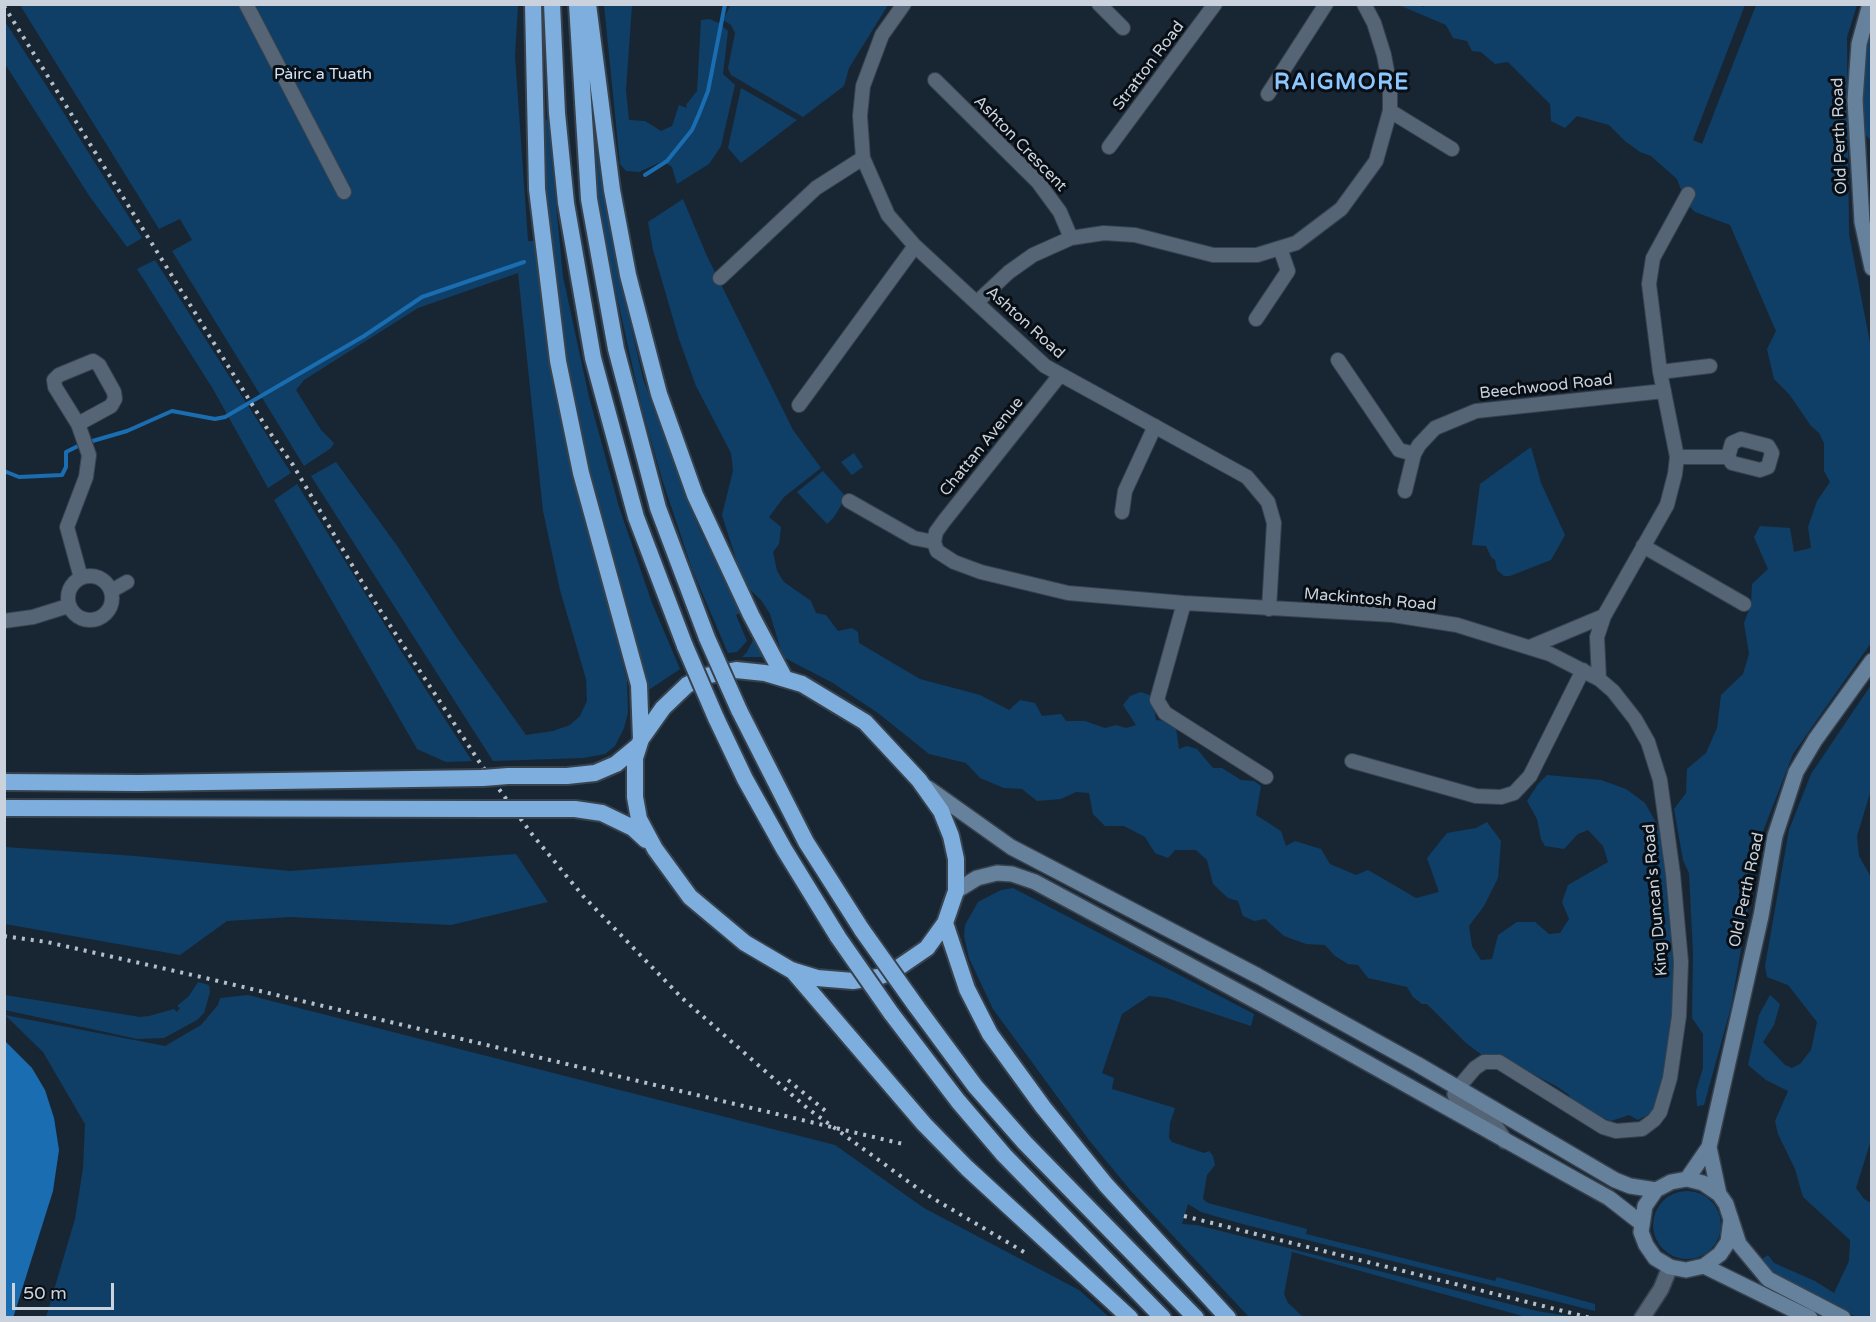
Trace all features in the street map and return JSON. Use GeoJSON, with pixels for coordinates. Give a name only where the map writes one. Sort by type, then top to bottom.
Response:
{"type":"FeatureCollection","features":[{"type":"Feature","properties":{"kind":"highway"},"geometry":{"type":"LineString","coordinates":[[4,782],[138,783],[483,778],[595,773],[616,764],[640,742],[663,708],[687,685],[705,676],[736,670],[750,670],[785,679],[821,693],[865,722],[919,780],[941,811],[951,836],[956,859],[956,891],[945,923],[927,948],[903,965],[878,977],[853,981],[817,978],[791,970],[745,943],[690,897],[655,849],[639,819],[635,797],[635,758],[640,742],[639,685],[581,473],[558,361],[537,189],[533,4]]}},
{"type":"Feature","properties":{"kind":"highway"},"geometry":{"type":"LineString","coordinates":[[552,4],[555,79],[566,203],[593,358],[636,517],[685,646],[716,718],[745,779],[784,849],[838,937],[891,1013],[958,1101],[1004,1155],[1163,1317]]}},
{"type":"Feature","properties":{"kind":"highway"},"geometry":{"type":"LineString","coordinates":[[577,4],[589,199],[616,349],[658,508],[707,638],[739,711],[806,842],[862,930],[975,1086],[1025,1143],[1196,1317]]}},
{"type":"Feature","properties":{"kind":"highway"},"geometry":{"type":"LineString","coordinates":[[588,4],[612,190],[628,275],[658,394],[695,495],[751,615],[785,679]]}},
{"type":"Feature","properties":{"kind":"highway"},"geometry":{"type":"LineString","coordinates":[[4,808],[588,810],[617,819],[633,828],[655,849]]}},
{"type":"Feature","properties":{"kind":"highway"},"geometry":{"type":"LineString","coordinates":[[945,923],[967,990],[990,1034],[1043,1107],[1106,1185],[1228,1317]]}},
{"type":"Feature","properties":{"kind":"highway"},"geometry":{"type":"LineString","coordinates":[[791,970],[924,1124],[983,1184],[1130,1317]]}},
{"type":"Feature","properties":{"kind":"main road","name":"Old Perth Road"},"geometry":{"type":"LineString","coordinates":[[1870,4],[1858,44],[1855,100],[1862,222],[1872,268]]}},
{"type":"Feature","properties":{"kind":"main road","name":"Old Perth Road"},"geometry":{"type":"LineString","coordinates":[[1687,1179],[1709,1148],[1761,916],[1775,836],[1793,783],[1815,740],[1872,661]]}},
{"type":"Feature","properties":{"kind":"main road"},"geometry":{"type":"LineString","coordinates":[[919,780],[951,806],[1011,847],[1258,976],[1458,1088],[1615,1180],[1630,1186],[1656,1191]]}},
{"type":"Feature","properties":{"kind":"main road"},"geometry":{"type":"LineString","coordinates":[[956,891],[988,874],[1012,874],[1029,879],[1280,1014],[1609,1198],[1641,1223]]}},
{"type":"Feature","properties":{"kind":"main road","name":"Old Perth Road"},"geometry":{"type":"LineString","coordinates":[[1709,1148],[1719,1194]]}},
{"type":"Feature","properties":{"kind":"main road"},"geometry":{"type":"LineString","coordinates":[[1731,1219],[1728,1242],[1720,1254],[1704,1266],[1686,1270],[1670,1267],[1655,1258],[1646,1245],[1641,1223],[1645,1206],[1656,1191],[1671,1182],[1687,1179],[1703,1183],[1719,1194],[1726,1204],[1731,1219],[1739,1244],[1768,1279],[1843,1317]]}},
{"type":"Feature","properties":{"kind":"main road"},"geometry":{"type":"LineString","coordinates":[[1704,1266],[1810,1317]]}},
{"type":"Feature","properties":{"kind":"street"},"geometry":{"type":"LineString","coordinates":[[246,4],[344,192]]}},
{"type":"Feature","properties":{"kind":"street","name":"Ashton Road"},"geometry":{"type":"LineString","coordinates":[[904,4],[882,35],[863,86],[860,116],[864,158],[888,215],[915,246],[1045,366],[1247,477],[1268,502],[1274,523],[1269,609]]}},
{"type":"Feature","properties":{"kind":"street"},"geometry":{"type":"LineString","coordinates":[[1099,4],[1123,28]]}},
{"type":"Feature","properties":{"kind":"street","name":"Stratton Road"},"geometry":{"type":"LineString","coordinates":[[1109,147],[1215,4]]}},
{"type":"Feature","properties":{"kind":"street"},"geometry":{"type":"LineString","coordinates":[[1268,94],[1326,4]]}},
{"type":"Feature","properties":{"kind":"street"},"geometry":{"type":"LineString","coordinates":[[977,302],[1009,272],[1033,255],[1071,238],[1104,233],[1135,235],[1214,255],[1257,255],[1296,243],[1341,209],[1376,161],[1390,111],[1390,87],[1384,56],[1374,23],[1364,4]]}},
{"type":"Feature","properties":{"kind":"street","name":"Ashton Crescent"},"geometry":{"type":"LineString","coordinates":[[935,80],[1038,182],[1060,212],[1071,238]]}},
{"type":"Feature","properties":{"kind":"street"},"geometry":{"type":"LineString","coordinates":[[1390,111],[1452,149]]}},
{"type":"Feature","properties":{"kind":"street"},"geometry":{"type":"LineString","coordinates":[[720,278],[816,188],[864,158]]}},
{"type":"Feature","properties":{"kind":"street"},"geometry":{"type":"LineString","coordinates":[[1599,679],[1597,637],[1604,616],[1667,505],[1677,457],[1660,372],[1649,284],[1653,258],[1688,194]]}},
{"type":"Feature","properties":{"kind":"street"},"geometry":{"type":"LineString","coordinates":[[799,405],[915,246]]}},
{"type":"Feature","properties":{"kind":"street"},"geometry":{"type":"LineString","coordinates":[[1256,319],[1288,271],[1280,248]]}},
{"type":"Feature","properties":{"kind":"street"},"geometry":{"type":"LineString","coordinates":[[1338,360],[1399,450],[1414,454]]}},
{"type":"Feature","properties":{"kind":"street"},"geometry":{"type":"LineString","coordinates":[[78,424],[111,406],[115,399],[114,392],[99,365],[93,361],[76,366],[54,380],[55,387],[78,424],[85,443],[88,468],[67,527],[81,578]]}},
{"type":"Feature","properties":{"kind":"street"},"geometry":{"type":"LineString","coordinates":[[1660,372],[1710,366]]}},
{"type":"Feature","properties":{"kind":"street","name":"Chattan Avenue"},"geometry":{"type":"LineString","coordinates":[[934,542],[944,521],[1060,375]]}},
{"type":"Feature","properties":{"kind":"street","name":"Beechwood Road"},"geometry":{"type":"LineString","coordinates":[[1405,491],[1414,454],[1435,428],[1476,411],[1664,391]]}},
{"type":"Feature","properties":{"kind":"street"},"geometry":{"type":"LineString","coordinates":[[1122,512],[1125,491],[1155,426]]}},
{"type":"Feature","properties":{"kind":"street"},"geometry":{"type":"LineString","coordinates":[[1677,457],[1728,457]]}},
{"type":"Feature","properties":{"kind":"street","name":"Mackintosh Road"},"geometry":{"type":"LineString","coordinates":[[849,501],[914,538],[934,542],[937,551],[954,562],[1048,590],[1102,598],[1393,615],[1442,622],[1530,646],[1583,670]]}},
{"type":"Feature","properties":{"kind":"street"},"geometry":{"type":"LineString","coordinates":[[1643,546],[1744,604]]}},
{"type":"Feature","properties":{"kind":"street"},"geometry":{"type":"LineString","coordinates":[[96,576],[108,584],[112,604],[104,623],[81,619],[69,606],[71,586],[81,578],[96,576]]}},
{"type":"Feature","properties":{"kind":"street"},"geometry":{"type":"LineString","coordinates":[[111,591],[127,582]]}},
{"type":"Feature","properties":{"kind":"street"},"geometry":{"type":"LineString","coordinates":[[1184,603],[1157,700],[1165,713],[1266,777]]}},
{"type":"Feature","properties":{"kind":"street"},"geometry":{"type":"LineString","coordinates":[[4,621],[43,614],[69,606]]}},
{"type":"Feature","properties":{"kind":"street"},"geometry":{"type":"LineString","coordinates":[[1530,646],[1604,616]]}},
{"type":"Feature","properties":{"kind":"street"},"geometry":{"type":"LineString","coordinates":[[1352,761],[1476,796],[1501,797],[1514,793],[1530,776],[1583,670]]}},
{"type":"Feature","properties":{"kind":"street","name":"King Duncan's Road"},"geometry":{"type":"LineString","coordinates":[[1458,1088],[1475,1068],[1484,1062],[1499,1062],[1589,1119],[1616,1131],[1631,1131],[1648,1126],[1660,1112],[1665,1100],[1678,1026],[1681,962],[1660,780],[1648,742],[1624,703],[1599,679],[1583,670]]}},
{"type":"Feature","properties":{"kind":"street"},"geometry":{"type":"LineString","coordinates":[[1458,1088],[1455,1094],[1457,1101],[1491,1120],[1505,1141]]}},
{"type":"Feature","properties":{"kind":"street"},"geometry":{"type":"LineString","coordinates":[[1642,1317],[1660,1289],[1670,1267]]}},
{"type":"Feature","properties":{"kind":"green space"},"geometry":{"type":"Polygon","coordinates":[[[731,4],[888,5],[849,68],[844,86],[803,117],[731,75],[728,68],[735,33],[731,25],[723,20],[731,4]]]}},
{"type":"Feature","properties":{"kind":"green space"},"geometry":{"type":"Polygon","coordinates":[[[1426,4],[1745,5],[1693,140],[1702,144],[1756,5],[1857,5],[1847,37],[1849,234],[1871,348],[1871,643],[1793,754],[1760,839],[1731,1007],[1704,1105],[1697,1106],[1696,1091],[1703,1068],[1703,1034],[1692,1018],[1693,953],[1689,873],[1683,860],[1674,809],[1686,793],[1687,769],[1706,753],[1717,728],[1721,695],[1743,674],[1749,654],[1744,623],[1751,604],[1752,584],[1768,569],[1754,537],[1760,526],[1790,528],[1794,552],[1811,548],[1808,527],[1817,501],[1830,482],[1824,471],[1824,443],[1789,394],[1774,379],[1767,349],[1776,331],[1730,225],[1695,212],[1686,203],[1677,179],[1651,156],[1640,152],[1625,141],[1609,125],[1577,116],[1565,128],[1551,121],[1550,104],[1508,62],[1495,64],[1481,52],[1472,51],[1467,41],[1453,38],[1446,25],[1399,5],[1423,7],[1426,4]]]}},
{"type":"Feature","properties":{"kind":"green space","name":"Pàirc a Tuath"},"geometry":{"type":"Polygon","coordinates":[[[20,5],[518,5],[515,56],[528,241],[535,241],[549,347],[566,443],[627,680],[628,713],[624,728],[615,746],[605,754],[583,758],[493,761],[311,476],[336,462],[398,547],[455,635],[526,735],[553,731],[570,725],[580,716],[587,701],[586,679],[560,590],[543,511],[518,273],[418,308],[304,380],[296,390],[321,430],[334,443],[331,448],[304,466],[172,251],[192,240],[180,219],[159,229],[20,5]]]}},
{"type":"Feature","properties":{"kind":"green space"},"geometry":{"type":"Polygon","coordinates":[[[604,5],[632,5],[626,90],[629,120],[645,121],[661,131],[672,126],[679,105],[687,108],[686,105],[697,91],[701,20],[709,19],[719,23],[728,31],[723,74],[735,85],[721,146],[709,164],[677,184],[672,167],[663,161],[639,172],[626,171],[620,164],[604,5]]]}},
{"type":"Feature","properties":{"kind":"green space"},"geometry":{"type":"Polygon","coordinates":[[[4,20],[142,238],[127,247],[90,197],[5,64],[4,20]]]}},
{"type":"Feature","properties":{"kind":"green space"},"geometry":{"type":"Polygon","coordinates":[[[1871,24],[1871,141],[1857,125],[1855,83],[1871,24]]]}},
{"type":"Feature","properties":{"kind":"green space"},"geometry":{"type":"Polygon","coordinates":[[[741,88],[797,120],[741,163],[728,148],[741,88]]]}},
{"type":"Feature","properties":{"kind":"green space"},"geometry":{"type":"Polygon","coordinates":[[[543,117],[548,121],[563,277],[589,397],[619,507],[652,603],[680,669],[647,691],[631,618],[578,428],[558,321],[539,120],[543,117]]]}},
{"type":"Feature","properties":{"kind":"green space"},"geometry":{"type":"Polygon","coordinates":[[[593,136],[598,143],[614,252],[643,379],[698,526],[740,613],[736,615],[747,641],[737,652],[728,653],[692,569],[642,409],[599,216],[593,136]]]}},
{"type":"Feature","properties":{"kind":"green space"},"geometry":{"type":"Polygon","coordinates":[[[683,199],[706,254],[793,430],[821,468],[784,497],[769,517],[781,527],[779,544],[773,552],[777,571],[784,582],[811,601],[816,613],[826,615],[838,631],[852,628],[858,632],[859,643],[920,679],[980,695],[1009,710],[1020,700],[1035,703],[1042,716],[1061,714],[1066,721],[1085,721],[1105,728],[1116,725],[1126,728],[1136,725],[1123,705],[1130,696],[1141,692],[1152,696],[1156,720],[1166,721],[1176,728],[1179,749],[1187,746],[1197,749],[1213,768],[1222,768],[1241,780],[1254,781],[1261,786],[1256,815],[1281,831],[1286,846],[1295,841],[1321,849],[1330,864],[1356,875],[1368,870],[1416,898],[1439,892],[1427,858],[1447,833],[1476,828],[1487,822],[1501,841],[1498,878],[1484,906],[1469,926],[1472,946],[1481,960],[1492,959],[1498,935],[1517,922],[1535,922],[1549,934],[1560,933],[1569,919],[1562,902],[1568,885],[1608,862],[1603,846],[1588,830],[1578,834],[1564,849],[1545,846],[1541,839],[1537,819],[1527,801],[1547,775],[1601,780],[1626,789],[1645,803],[1658,826],[1670,890],[1675,1009],[1659,1104],[1652,1112],[1638,1120],[1629,1115],[1611,1121],[1589,1112],[1575,1104],[1568,1094],[1556,1086],[1502,1058],[1482,1055],[1466,1043],[1427,1004],[1422,1004],[1413,997],[1407,987],[1368,978],[1358,965],[1348,964],[1335,956],[1325,945],[1306,944],[1284,936],[1265,919],[1254,921],[1243,916],[1238,901],[1228,898],[1213,884],[1207,860],[1196,850],[1175,850],[1168,858],[1155,853],[1145,837],[1124,826],[1105,826],[1093,814],[1089,793],[1076,792],[1061,799],[1037,801],[1022,789],[1004,788],[980,778],[966,763],[929,754],[878,713],[833,683],[783,657],[770,614],[761,600],[744,584],[722,515],[733,471],[731,453],[696,386],[679,339],[653,250],[648,222],[683,199]]]}},
{"type":"Feature","properties":{"kind":"green space"},"geometry":{"type":"Polygon","coordinates":[[[155,260],[291,473],[268,488],[213,389],[137,269],[155,260]]]}},
{"type":"Feature","properties":{"kind":"green space"},"geometry":{"type":"Polygon","coordinates":[[[1531,447],[1541,483],[1565,535],[1551,560],[1510,576],[1504,576],[1497,570],[1495,560],[1486,546],[1472,545],[1480,484],[1531,447]]]}},
{"type":"Feature","properties":{"kind":"green space"},"geometry":{"type":"Polygon","coordinates":[[[854,453],[863,467],[852,475],[841,462],[854,453]]]}},
{"type":"Feature","properties":{"kind":"green space"},"geometry":{"type":"Polygon","coordinates":[[[823,471],[846,497],[827,524],[797,492],[823,471]]]}},
{"type":"Feature","properties":{"kind":"green space"},"geometry":{"type":"Polygon","coordinates":[[[297,484],[472,761],[446,762],[417,749],[274,500],[297,484]]]}},
{"type":"Feature","properties":{"kind":"green space"},"geometry":{"type":"Polygon","coordinates":[[[754,638],[764,657],[742,657],[747,652],[754,638]]]}},
{"type":"Feature","properties":{"kind":"green space"},"geometry":{"type":"Polygon","coordinates":[[[1871,685],[1871,790],[1857,836],[1859,856],[1872,879],[1872,1137],[1856,1188],[1864,1199],[1871,1203],[1871,1317],[1856,1317],[1768,1270],[1761,1260],[1768,1255],[1774,1263],[1815,1281],[1834,1293],[1849,1261],[1850,1240],[1803,1197],[1795,1169],[1778,1134],[1775,1121],[1788,1091],[1766,1080],[1748,1065],[1759,1015],[1770,995],[1780,1004],[1774,1025],[1763,1042],[1785,1065],[1792,1068],[1800,1064],[1811,1050],[1817,1022],[1788,985],[1767,977],[1765,966],[1789,830],[1811,774],[1871,685]]]}},
{"type":"Feature","properties":{"kind":"green space"},"geometry":{"type":"Polygon","coordinates":[[[5,847],[135,856],[290,871],[516,854],[548,902],[451,925],[290,917],[227,921],[180,955],[5,924],[5,847]]]}},
{"type":"Feature","properties":{"kind":"green space"},"geometry":{"type":"Polygon","coordinates":[[[1013,888],[1254,1014],[1251,1026],[1167,998],[1149,996],[1122,1014],[1102,1073],[1114,1078],[1112,1089],[1175,1108],[1170,1123],[1169,1138],[1172,1142],[1204,1153],[1209,1151],[1213,1156],[1215,1165],[1207,1175],[1203,1199],[1208,1203],[1307,1229],[1306,1234],[1495,1281],[1497,1277],[1595,1304],[1595,1311],[1246,1225],[1201,1212],[1188,1204],[1182,1224],[1197,1225],[1537,1311],[1574,1317],[1526,1317],[1292,1252],[1284,1294],[1288,1303],[1303,1317],[1249,1317],[1131,1191],[1089,1140],[993,1009],[969,958],[964,936],[965,925],[978,902],[1001,890],[1013,888]]]}},
{"type":"Feature","properties":{"kind":"green space"},"geometry":{"type":"Polygon","coordinates":[[[198,982],[209,985],[210,992],[204,1013],[197,1020],[164,1038],[137,1039],[5,1010],[5,995],[140,1017],[174,1009],[177,1012],[180,1008],[177,1006],[189,996],[198,982]]]}},
{"type":"Feature","properties":{"kind":"green space"},"geometry":{"type":"Polygon","coordinates":[[[248,995],[835,1145],[924,1208],[1079,1290],[1109,1317],[46,1317],[75,1219],[83,1168],[85,1124],[43,1052],[5,1015],[165,1046],[201,1025],[218,1005],[220,998],[248,995]]]}},
{"type":"Feature","properties":{"kind":"green space"},"geometry":{"type":"Polygon","coordinates":[[[1687,1191],[1700,1194],[1711,1201],[1718,1212],[1721,1225],[1718,1238],[1711,1249],[1700,1256],[1687,1259],[1674,1256],[1663,1249],[1656,1238],[1653,1225],[1656,1212],[1663,1201],[1674,1194],[1687,1191]]]}},
{"type":"Feature","properties":{"kind":"shaded area"},"geometry":{"type":"Polygon","coordinates":[[[5,1041],[32,1068],[45,1090],[54,1118],[59,1150],[53,1191],[13,1318],[4,1317],[5,1041]]]}},
{"type":"Feature","properties":{"kind":"waterway"},"geometry":{"type":"LineString","coordinates":[[645,175],[667,161],[692,130],[708,91],[725,4]]}},
{"type":"Feature","properties":{"kind":"waterway"},"geometry":{"type":"LineString","coordinates":[[89,442],[127,431],[172,411],[215,419],[225,417],[364,336],[422,297],[524,262]]}},
{"type":"Feature","properties":{"kind":"waterway"},"geometry":{"type":"LineString","coordinates":[[4,471],[19,477],[62,475],[66,467],[66,452],[82,444]]}},
{"type":"Feature","properties":{"kind":"railway"},"geometry":{"type":"LineString","coordinates":[[4,6],[268,430],[293,465],[365,587],[480,763],[531,833],[583,896],[682,998],[807,1108],[924,1193],[1024,1252]]}},
{"type":"Feature","properties":{"kind":"railway"},"geometry":{"type":"LineString","coordinates":[[4,936],[47,942],[197,976],[903,1144]]}},
{"type":"Feature","properties":{"kind":"railway"},"geometry":{"type":"LineString","coordinates":[[788,1080],[828,1113]]}},
{"type":"Feature","properties":{"kind":"railway"},"geometry":{"type":"LineString","coordinates":[[1184,1216],[1591,1318]]}},
{"type":"Feature","properties":{"kind":"district","name":"RAIGMORE"},"geometry":{"type":"Point","coordinates":[1342,83]}}]}
